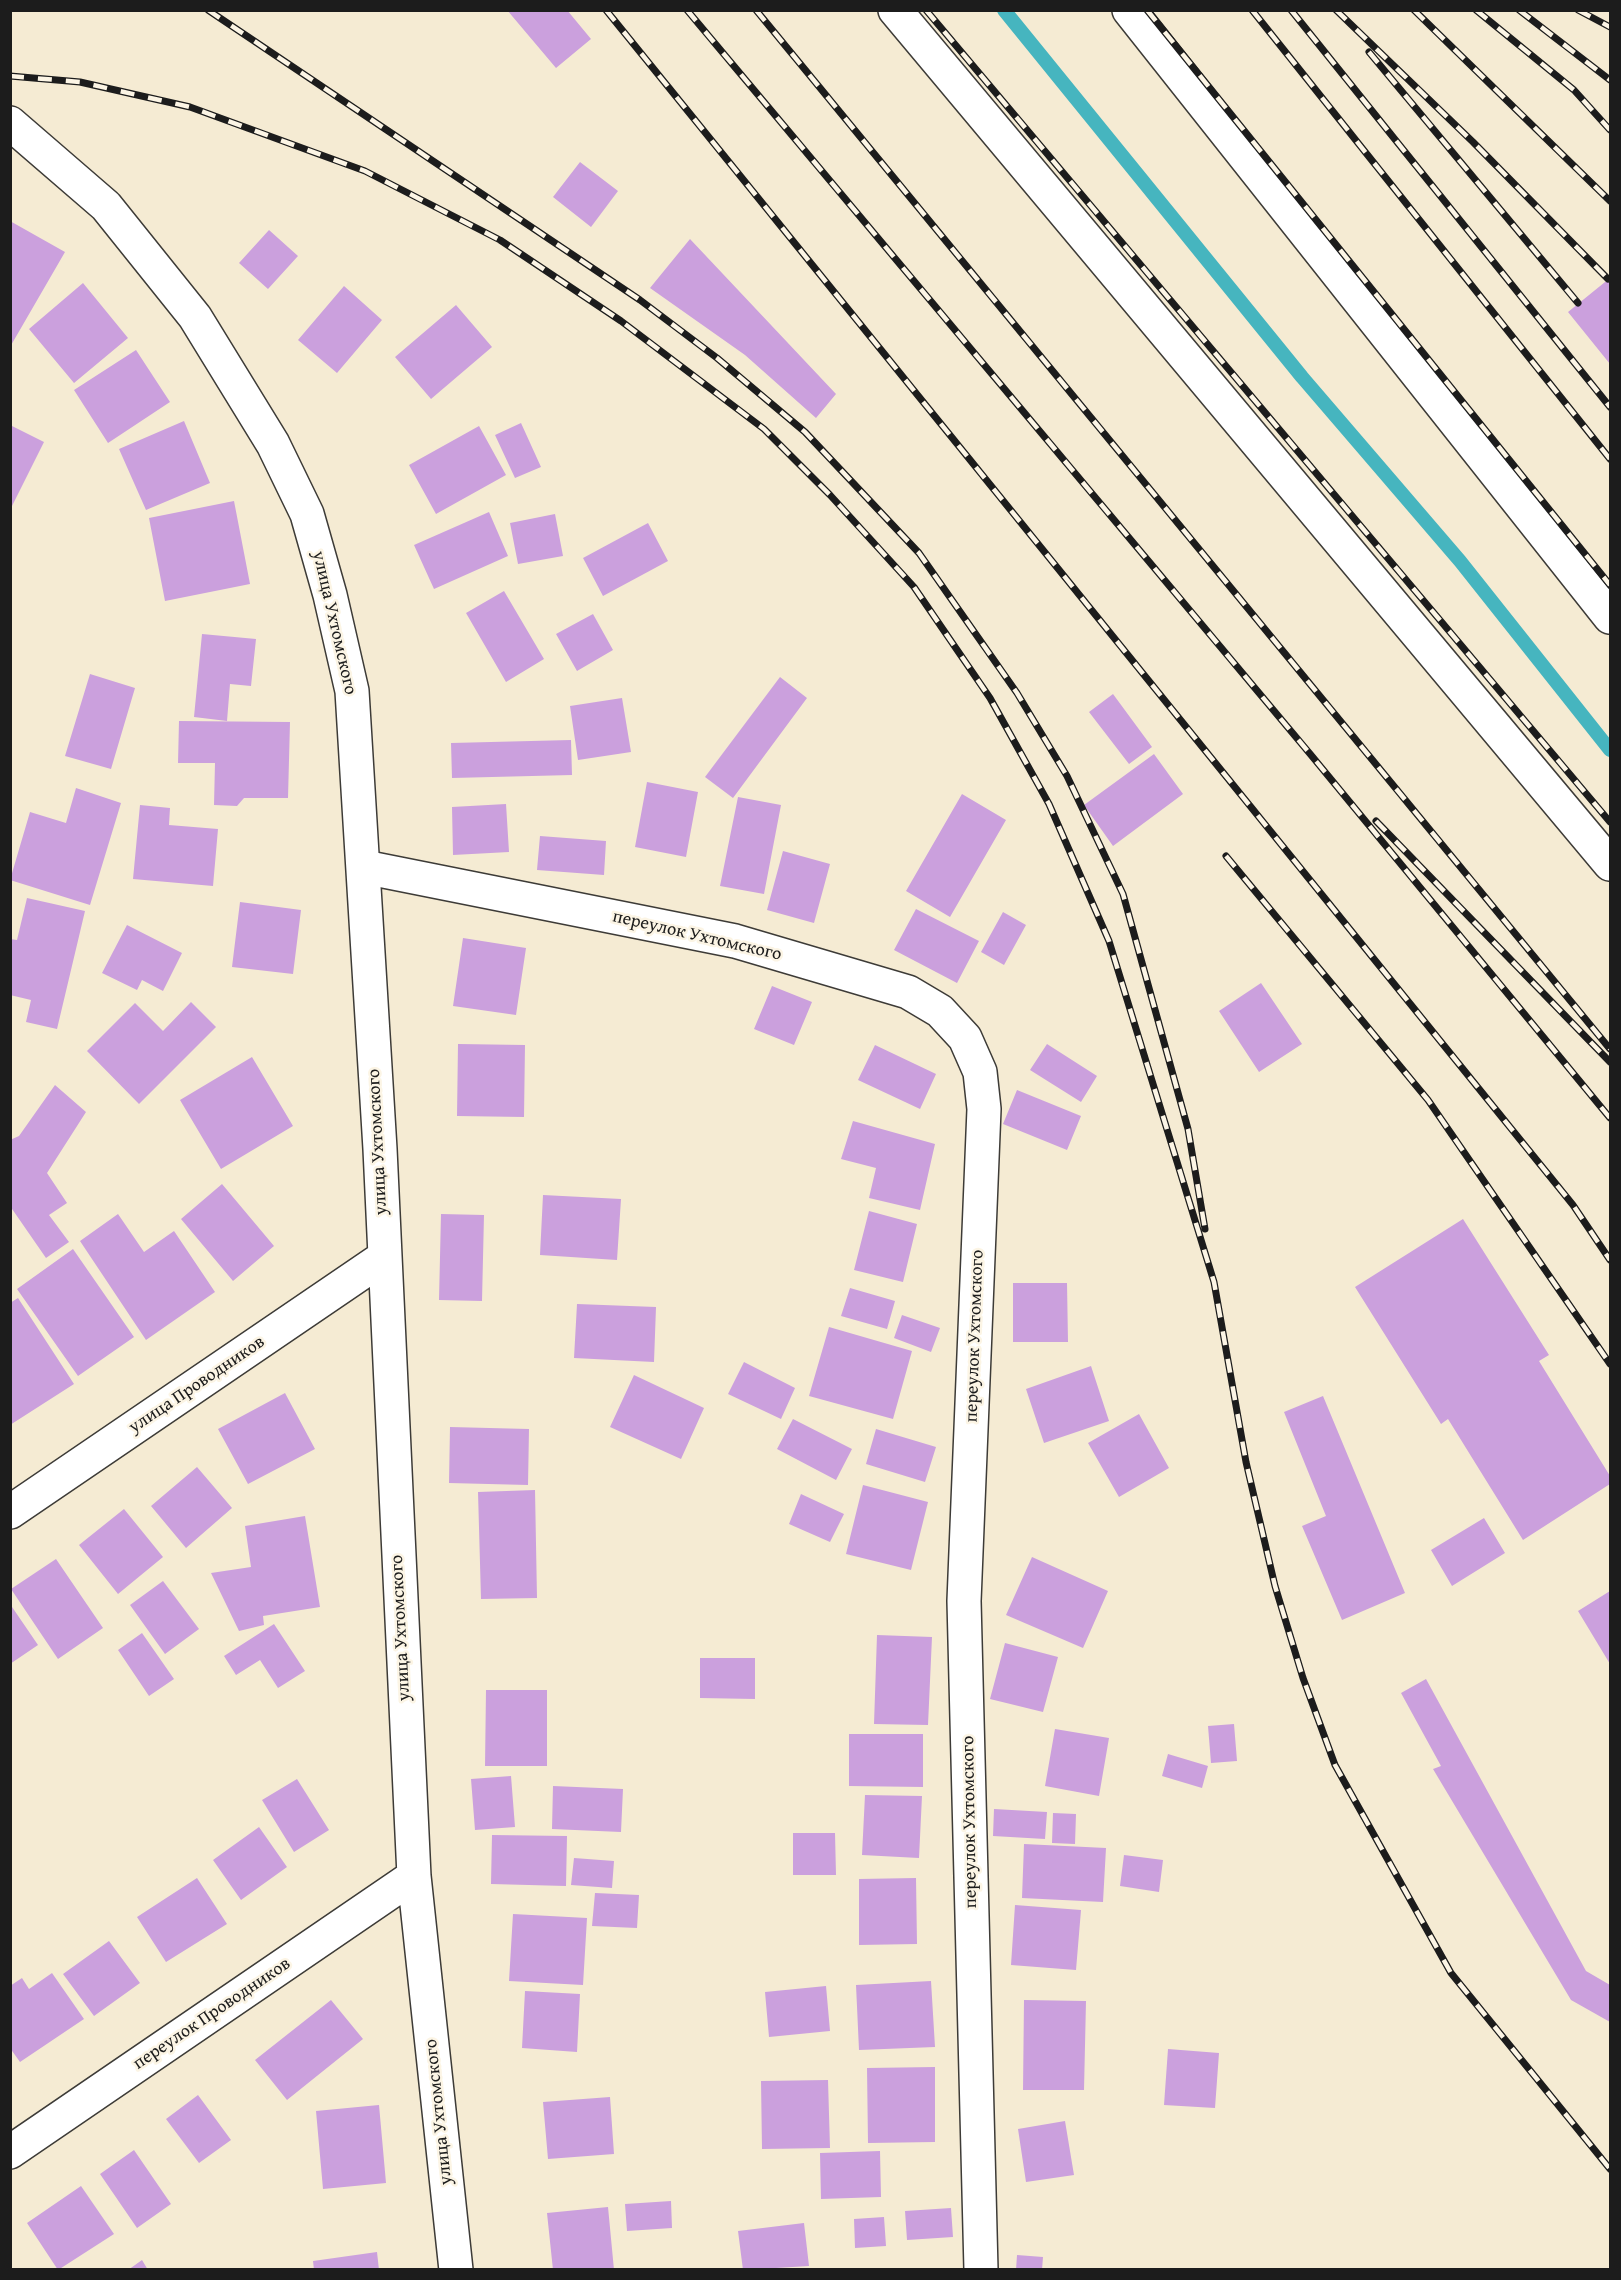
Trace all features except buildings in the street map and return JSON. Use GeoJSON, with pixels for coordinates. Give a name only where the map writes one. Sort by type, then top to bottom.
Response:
{"type":"FeatureCollection","features":[{"type":"Feature","properties":{"kind":"street"},"geometry":{"type":"LineString","coordinates":[[895,10],[1611,864]]}},
{"type":"Feature","properties":{"kind":"street"},"geometry":{"type":"LineString","coordinates":[[1129,10],[1611,616]]}},
{"type":"Feature","properties":{"kind":"street","name":"улица Ухтомского"},"geometry":{"type":"LineString","coordinates":[[10,123],[106,206],[195,317],[273,444],[307,514],[330,595],[352,691],[364,867],[414,1876],[456,2270]]}},
{"type":"Feature","properties":{"kind":"street","name":"переулок Ухтомского"},"geometry":{"type":"LineString","coordinates":[[364,867],[735,941],[908,992],[940,1011],[965,1038],[980,1072],[984,1109],[964,1601],[981,2270]]}},
{"type":"Feature","properties":{"kind":"street","name":"улица Проводников"},"geometry":{"type":"LineString","coordinates":[[10,1512],[383,1258]]}},
{"type":"Feature","properties":{"kind":"street","name":"переулок Проводников"},"geometry":{"type":"LineString","coordinates":[[10,2152],[414,1876]]}},
{"type":"Feature","properties":{"kind":"waterway"},"geometry":{"type":"LineString","coordinates":[[1004,10],[1302,377],[1460,561],[1610,750]]}},
{"type":"Feature","properties":{"kind":"railway"},"geometry":{"type":"LineString","coordinates":[[208,10],[640,300],[717,358],[805,432],[919,553],[1017,693],[1067,776],[1123,894],[1188,1129],[1205,1229]]}},
{"type":"Feature","properties":{"kind":"railway"},"geometry":{"type":"LineString","coordinates":[[606,10],[1573,1205],[1610,1260]]}},
{"type":"Feature","properties":{"kind":"railway"},"geometry":{"type":"LineString","coordinates":[[687,10],[1311,755],[1610,1118]]}},
{"type":"Feature","properties":{"kind":"railway"},"geometry":{"type":"LineString","coordinates":[[756,10],[1610,1049]]}},
{"type":"Feature","properties":{"kind":"railway"},"geometry":{"type":"LineString","coordinates":[[926,10],[1610,822]]}},
{"type":"Feature","properties":{"kind":"railway"},"geometry":{"type":"LineString","coordinates":[[1147,10],[1610,585]]}},
{"type":"Feature","properties":{"kind":"railway"},"geometry":{"type":"LineString","coordinates":[[1252,10],[1610,459]]}},
{"type":"Feature","properties":{"kind":"railway"},"geometry":{"type":"LineString","coordinates":[[1291,10],[1610,407]]}},
{"type":"Feature","properties":{"kind":"railway"},"geometry":{"type":"LineString","coordinates":[[1336,10],[1473,142],[1608,279]]}},
{"type":"Feature","properties":{"kind":"railway"},"geometry":{"type":"LineString","coordinates":[[1414,10],[1610,201]]}},
{"type":"Feature","properties":{"kind":"railway"},"geometry":{"type":"LineString","coordinates":[[1476,10],[1574,90],[1610,130]]}},
{"type":"Feature","properties":{"kind":"railway"},"geometry":{"type":"LineString","coordinates":[[1519,10],[1610,80]]}},
{"type":"Feature","properties":{"kind":"railway"},"geometry":{"type":"LineString","coordinates":[[1578,10],[1610,27]]}},
{"type":"Feature","properties":{"kind":"railway"},"geometry":{"type":"LineString","coordinates":[[1369,52],[1578,303]]}},
{"type":"Feature","properties":{"kind":"railway"},"geometry":{"type":"LineString","coordinates":[[10,76],[80,82],[190,107],[365,171],[500,240],[621,321],[764,429],[830,495],[914,587],[990,698],[1049,804],[1109,941],[1214,1282],[1246,1462],[1275,1586],[1303,1678],[1335,1765],[1451,1973],[1610,2169]]}},
{"type":"Feature","properties":{"kind":"railway"},"geometry":{"type":"LineString","coordinates":[[1376,821],[1610,1062]]}},
{"type":"Feature","properties":{"kind":"railway"},"geometry":{"type":"LineString","coordinates":[[1226,856],[1428,1100],[1610,1364]]}}]}
